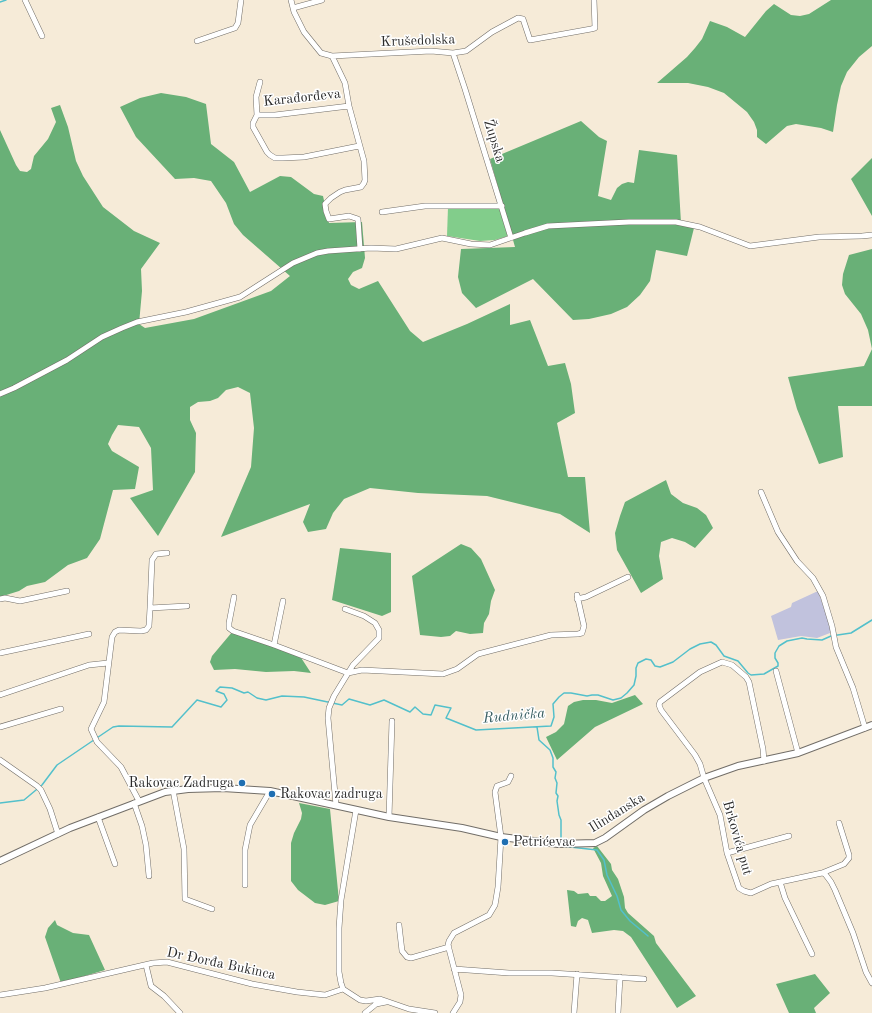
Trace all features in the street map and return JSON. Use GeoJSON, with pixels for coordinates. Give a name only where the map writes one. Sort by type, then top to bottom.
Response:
{"type":"FeatureCollection","features":[{"type":"Feature","properties":{"kind":"street"},"geometry":{"type":"LineString","coordinates":[[25,0],[42,36]]}},
{"type":"Feature","properties":{"kind":"street"},"geometry":{"type":"LineString","coordinates":[[197,41],[235,28],[238,22],[241,0]]}},
{"type":"Feature","properties":{"kind":"street"},"geometry":{"type":"LineString","coordinates":[[291,0],[304,32],[321,52],[332,56]]}},
{"type":"Feature","properties":{"kind":"street"},"geometry":{"type":"LineString","coordinates":[[293,8],[322,0]]}},
{"type":"Feature","properties":{"kind":"street","name":"Krušedolska"},"geometry":{"type":"LineString","coordinates":[[332,56],[431,51],[453,53],[466,51],[492,32],[518,18],[523,19],[530,40],[595,28],[594,0]]}},
{"type":"Feature","properties":{"kind":"street","name":"Župska"},"geometry":{"type":"LineString","coordinates":[[453,53],[511,238]]}},
{"type":"Feature","properties":{"kind":"street","name":"Karađorđeva"},"geometry":{"type":"LineString","coordinates":[[332,56],[345,83],[349,106],[364,161],[364,183],[361,187],[345,190],[331,198],[325,204],[326,211],[329,219],[349,216],[358,219],[360,248]]}},
{"type":"Feature","properties":{"kind":"street"},"geometry":{"type":"LineString","coordinates":[[260,82],[256,97],[257,115],[252,123],[267,152],[275,158],[304,157],[359,146]]}},
{"type":"Feature","properties":{"kind":"street","name":"Karađorđeva"},"geometry":{"type":"LineString","coordinates":[[257,115],[275,115],[349,106]]}},
{"type":"Feature","properties":{"kind":"street"},"geometry":{"type":"LineString","coordinates":[[382,212],[425,206],[502,206]]}},
{"type":"Feature","properties":{"kind":"street"},"geometry":{"type":"LineString","coordinates":[[0,394],[60,364],[102,337],[122,328],[137,322],[186,312],[240,297],[294,263],[317,253],[360,248],[396,249],[442,238],[490,246],[548,226],[629,222],[676,222],[706,230],[750,246],[819,237],[872,235]]}},
{"type":"Feature","properties":{"kind":"street"},"geometry":{"type":"LineString","coordinates":[[761,492],[778,532],[797,562],[818,585],[831,619],[836,647],[853,688],[865,728]]}},
{"type":"Feature","properties":{"kind":"street"},"geometry":{"type":"LineString","coordinates":[[149,876],[146,845],[136,802],[121,767],[97,742],[92,735],[91,729],[104,702],[112,637],[120,630],[141,631],[146,630],[149,626],[152,560],[156,554],[166,553]]}},
{"type":"Feature","properties":{"kind":"street"},"geometry":{"type":"LineString","coordinates":[[234,597],[229,623],[229,628],[233,631],[348,673],[362,670],[443,674],[457,669],[478,654],[551,634],[578,634],[584,630],[584,626],[577,597],[586,596],[628,577]]}},
{"type":"Feature","properties":{"kind":"street"},"geometry":{"type":"LineString","coordinates":[[0,599],[5,598],[20,601],[67,591]]}},
{"type":"Feature","properties":{"kind":"street"},"geometry":{"type":"LineString","coordinates":[[274,645],[283,601]]}},
{"type":"Feature","properties":{"kind":"street"},"geometry":{"type":"LineString","coordinates":[[150,608],[187,606]]}},
{"type":"Feature","properties":{"kind":"street"},"geometry":{"type":"LineString","coordinates":[[336,805],[328,718],[331,700],[353,665],[379,638],[379,630],[374,623],[364,616],[345,610]]}},
{"type":"Feature","properties":{"kind":"street"},"geometry":{"type":"LineString","coordinates":[[0,653],[89,634]]}},
{"type":"Feature","properties":{"kind":"street","name":"Brkovića put"},"geometry":{"type":"LineString","coordinates":[[764,761],[763,749],[748,682],[746,677],[732,665],[722,662],[700,672],[685,684],[661,699],[659,705],[661,710],[698,760],[720,815],[727,853],[738,886],[744,891],[751,892],[771,884],[822,873],[844,864],[849,858],[839,823]]}},
{"type":"Feature","properties":{"kind":"street"},"geometry":{"type":"LineString","coordinates":[[0,695],[89,665],[108,663]]}},
{"type":"Feature","properties":{"kind":"street"},"geometry":{"type":"LineString","coordinates":[[776,671],[798,753]]}},
{"type":"Feature","properties":{"kind":"street"},"geometry":{"type":"LineString","coordinates":[[0,727],[61,709]]}},
{"type":"Feature","properties":{"kind":"street"},"geometry":{"type":"LineString","coordinates":[[389,817],[392,721]]}},
{"type":"Feature","properties":{"kind":"street","name":"Ilindanska"},"geometry":{"type":"LineString","coordinates":[[0,861],[98,817],[136,802],[173,790],[228,788],[270,792],[389,817],[462,828],[501,837],[562,844],[589,844],[600,841],[644,810],[704,778],[738,766],[798,753],[872,725]]}},
{"type":"Feature","properties":{"kind":"street"},"geometry":{"type":"LineString","coordinates":[[0,760],[39,788],[50,809],[58,834]]}},
{"type":"Feature","properties":{"kind":"street"},"geometry":{"type":"LineString","coordinates":[[453,1013],[460,1002],[461,995],[448,947],[449,941],[454,933],[487,916],[494,909],[498,887],[501,837],[495,792],[497,786],[508,782],[511,776]]}},
{"type":"Feature","properties":{"kind":"street"},"geometry":{"type":"LineString","coordinates":[[173,790],[184,849],[185,900],[212,908]]}},
{"type":"Feature","properties":{"kind":"street"},"geometry":{"type":"LineString","coordinates":[[245,885],[245,850],[250,825],[270,792]]}},
{"type":"Feature","properties":{"kind":"street"},"geometry":{"type":"LineString","coordinates":[[356,810],[341,900],[339,928],[339,972],[341,984],[343,989],[360,1000],[366,1001],[380,999],[409,1009],[435,1013]]}},
{"type":"Feature","properties":{"kind":"street"},"geometry":{"type":"LineString","coordinates":[[98,817],[116,864]]}},
{"type":"Feature","properties":{"kind":"street"},"geometry":{"type":"LineString","coordinates":[[727,853],[789,836]]}},
{"type":"Feature","properties":{"kind":"street"},"geometry":{"type":"LineString","coordinates":[[822,873],[827,876],[835,890],[853,933],[866,972],[872,983]]}},
{"type":"Feature","properties":{"kind":"street"},"geometry":{"type":"LineString","coordinates":[[780,882],[785,898],[812,954]]}},
{"type":"Feature","properties":{"kind":"street"},"geometry":{"type":"LineString","coordinates":[[399,925],[402,951],[407,957],[411,958],[448,947]]}},
{"type":"Feature","properties":{"kind":"street","name":"Dr Đorđa Bukinca"},"geometry":{"type":"LineString","coordinates":[[0,994],[46,988],[153,963],[167,962],[252,984],[305,993],[325,995],[343,989]]}},
{"type":"Feature","properties":{"kind":"street"},"geometry":{"type":"LineString","coordinates":[[146,965],[152,986],[167,998],[180,1013]]}},
{"type":"Feature","properties":{"kind":"street"},"geometry":{"type":"LineString","coordinates":[[454,969],[509,973],[577,974],[644,980]]}},
{"type":"Feature","properties":{"kind":"street"},"geometry":{"type":"LineString","coordinates":[[574,1013],[577,974]]}},
{"type":"Feature","properties":{"kind":"street"},"geometry":{"type":"LineString","coordinates":[[618,1013],[620,977]]}},
{"type":"Feature","properties":{"kind":"street"},"geometry":{"type":"LineString","coordinates":[[365,1013],[369,1008],[376,1004],[386,1002]]}},
{"type":"Feature","properties":{"kind":"shaded area"},"geometry":{"type":"Polygon","coordinates":[[[818,591],[830,625],[830,633],[817,638],[801,636],[778,640],[771,616],[791,607],[792,603],[818,591]]]}},
{"type":"Feature","properties":{"kind":"green space"},"geometry":{"type":"Polygon","coordinates":[[[831,0],[872,0],[872,46],[859,57],[847,72],[841,86],[833,132],[821,128],[796,124],[787,126],[766,144],[757,137],[757,130],[754,122],[747,112],[724,93],[708,87],[688,83],[657,83],[687,57],[695,48],[702,39],[710,21],[727,27],[745,37],[766,11],[774,4],[791,15],[800,16],[809,14],[831,0]]]}},
{"type":"Feature","properties":{"kind":"green space"},"geometry":{"type":"Polygon","coordinates":[[[161,93],[186,97],[206,104],[211,144],[234,162],[250,192],[280,176],[291,177],[314,194],[323,196],[329,223],[362,222],[365,258],[362,268],[353,272],[348,279],[351,285],[359,289],[378,281],[410,331],[423,342],[510,304],[510,325],[530,320],[548,366],[565,363],[571,384],[575,413],[557,423],[568,477],[585,477],[590,533],[560,514],[487,496],[418,493],[370,488],[344,499],[333,513],[326,529],[308,532],[303,522],[310,504],[221,537],[251,467],[254,428],[250,393],[238,387],[226,390],[218,398],[210,401],[198,402],[190,407],[190,420],[196,433],[195,472],[158,536],[130,498],[153,490],[151,448],[139,427],[118,425],[108,444],[112,451],[139,467],[135,489],[113,490],[100,539],[87,558],[68,565],[45,582],[27,586],[19,591],[0,597],[0,130],[16,165],[20,171],[27,172],[31,169],[34,156],[48,139],[56,122],[51,108],[60,105],[68,127],[76,161],[83,176],[103,207],[134,231],[160,243],[141,269],[142,291],[139,324],[145,328],[194,319],[271,291],[290,276],[243,235],[234,224],[226,203],[211,181],[194,178],[175,179],[136,137],[120,107],[140,98],[161,93]]]}},
{"type":"Feature","properties":{"kind":"green space"},"geometry":{"type":"Polygon","coordinates":[[[581,121],[599,137],[607,141],[598,196],[611,200],[617,188],[622,184],[628,182],[634,183],[639,150],[677,155],[681,223],[694,228],[687,256],[656,250],[650,281],[640,295],[627,307],[611,314],[589,319],[573,320],[533,279],[476,308],[462,293],[458,277],[461,249],[515,247],[490,159],[581,121]]]}},
{"type":"Feature","properties":{"kind":"green space"},"geometry":{"type":"Polygon","coordinates":[[[872,158],[872,216],[851,179],[872,158]]]}},
{"type":"Feature","properties":{"kind":"green space"},"geometry":{"type":"Polygon","coordinates":[[[448,207],[500,207],[508,236],[495,240],[480,241],[447,236],[448,207]]]}},
{"type":"Feature","properties":{"kind":"green space"},"geometry":{"type":"Polygon","coordinates":[[[872,249],[872,349],[868,330],[861,314],[845,294],[842,285],[843,274],[849,255],[872,249]]]}},
{"type":"Feature","properties":{"kind":"green space"},"geometry":{"type":"Polygon","coordinates":[[[872,349],[872,406],[838,406],[843,457],[819,464],[797,409],[788,377],[864,366],[872,349]]]}},
{"type":"Feature","properties":{"kind":"green space"},"geometry":{"type":"Polygon","coordinates":[[[666,480],[671,494],[683,503],[697,508],[706,515],[713,528],[695,548],[685,542],[672,538],[661,542],[659,556],[663,579],[641,593],[617,550],[615,533],[625,502],[666,480]]]}},
{"type":"Feature","properties":{"kind":"green space"},"geometry":{"type":"Polygon","coordinates":[[[461,544],[471,548],[481,559],[495,590],[491,601],[489,614],[484,623],[483,633],[470,634],[456,631],[450,636],[441,637],[420,635],[412,576],[461,544]]]}},
{"type":"Feature","properties":{"kind":"green space"},"geometry":{"type":"Polygon","coordinates":[[[340,548],[391,553],[391,612],[382,616],[332,600],[340,548]]]}},
{"type":"Feature","properties":{"kind":"green space"},"geometry":{"type":"Polygon","coordinates":[[[233,631],[298,653],[311,673],[294,671],[266,672],[235,669],[214,670],[210,662],[212,656],[233,631]]]}},
{"type":"Feature","properties":{"kind":"green space"},"geometry":{"type":"Polygon","coordinates":[[[635,695],[643,704],[595,727],[557,760],[546,737],[556,732],[564,724],[568,706],[574,702],[583,700],[596,700],[612,703],[635,695]]]}},
{"type":"Feature","properties":{"kind":"green space"},"geometry":{"type":"Polygon","coordinates":[[[299,803],[330,809],[339,901],[325,905],[315,903],[298,890],[291,881],[291,843],[302,813],[299,803]]]}},
{"type":"Feature","properties":{"kind":"green space"},"geometry":{"type":"Polygon","coordinates":[[[597,846],[611,864],[612,870],[618,879],[624,897],[625,908],[628,913],[654,936],[656,943],[696,996],[677,1008],[631,937],[623,931],[614,930],[592,933],[588,920],[582,918],[578,921],[576,927],[571,926],[567,890],[574,891],[578,894],[588,893],[590,896],[596,896],[601,901],[605,901],[612,896],[603,876],[601,863],[593,848],[597,846]]]}},
{"type":"Feature","properties":{"kind":"green space"},"geometry":{"type":"Polygon","coordinates":[[[55,920],[57,925],[73,933],[89,935],[105,970],[61,983],[45,937],[48,928],[55,920]]]}},
{"type":"Feature","properties":{"kind":"green space"},"geometry":{"type":"Polygon","coordinates":[[[815,974],[830,993],[814,1008],[816,1013],[789,1013],[776,984],[815,974]]]}},
{"type":"Feature","properties":{"kind":"waterway"},"geometry":{"type":"LineString","coordinates":[[0,2],[6,0]]}},
{"type":"Feature","properties":{"kind":"waterway","name":"Rudnička"},"geometry":{"type":"LineString","coordinates":[[0,803],[24,800],[42,785],[57,765],[113,727],[172,727],[197,700],[221,707],[227,700],[224,694],[216,691],[220,687],[232,688],[244,693],[248,692],[257,698],[266,700],[282,696],[304,697],[342,705],[349,699],[370,705],[384,700],[410,712],[415,707],[423,714],[431,715],[435,705],[451,708],[446,718],[476,730],[551,726],[554,717],[553,704],[564,693],[587,696],[598,695],[613,700],[621,698],[634,685],[638,663],[646,659],[651,660],[655,666],[660,667],[673,662],[690,649],[700,644],[711,642],[716,645],[724,656],[738,661],[751,675],[764,674],[778,666],[775,653],[779,646],[787,641],[802,638],[822,640],[831,636],[851,633],[872,620]]}},
{"type":"Feature","properties":{"kind":"waterway"},"geometry":{"type":"LineString","coordinates":[[537,727],[539,740],[550,750],[553,758],[553,767],[556,772],[556,793],[558,796],[557,801],[561,820],[561,843]]}},
{"type":"Feature","properties":{"kind":"waterway"},"geometry":{"type":"LineString","coordinates":[[561,846],[597,850],[604,860],[607,875],[617,896],[621,910],[630,921],[648,936]]}},
{"type":"Feature","properties":{"kind":"place","name":"Rakovac Zadruga"},"geometry":{"type":"Point","coordinates":[242,783]}},
{"type":"Feature","properties":{"kind":"place","name":"Rakovac zadruga"},"geometry":{"type":"Point","coordinates":[272,794]}},
{"type":"Feature","properties":{"kind":"place","name":"Petrićevac"},"geometry":{"type":"Point","coordinates":[505,842]}}]}
